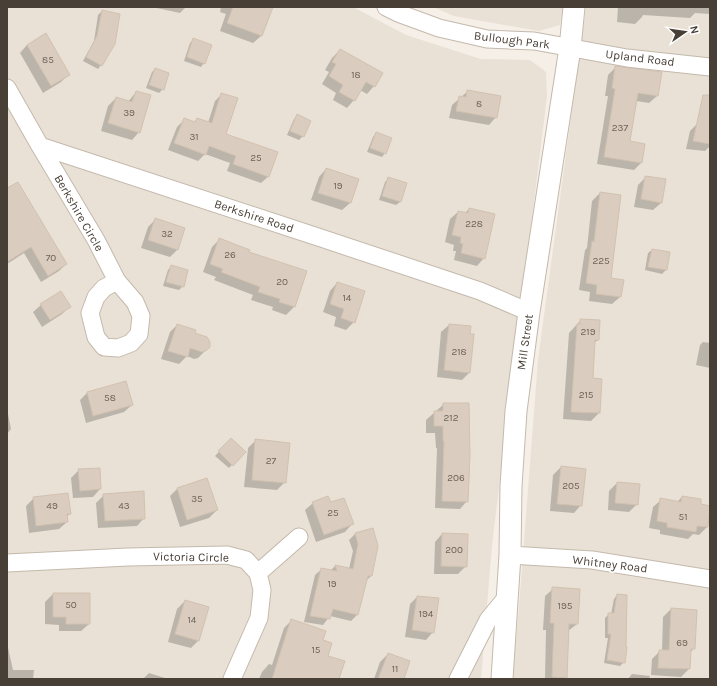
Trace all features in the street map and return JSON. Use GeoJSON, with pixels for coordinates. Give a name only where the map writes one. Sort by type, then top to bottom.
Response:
{"type":"FeatureCollection","features":[{"type":"Feature","properties":{"kind":"street","name":"Bullough Park"},"geometry":{"type":"LineString","coordinates":[[386,7],[398,13],[440,28],[487,39],[534,41],[570,48]]}},
{"type":"Feature","properties":{"kind":"street","name":"Mill Street"},"geometry":{"type":"LineString","coordinates":[[502,679],[506,598],[510,555],[511,486],[516,411],[529,312],[570,48],[574,7]]}},
{"type":"Feature","properties":{"kind":"street","name":"Upland Road"},"geometry":{"type":"LineString","coordinates":[[570,48],[627,58],[710,67]]}},
{"type":"Feature","properties":{"kind":"street"},"geometry":{"type":"LineString","coordinates":[[7,88],[40,146]]}},
{"type":"Feature","properties":{"kind":"street","name":"Berkshire Road"},"geometry":{"type":"LineString","coordinates":[[40,146],[480,291],[529,312]]}},
{"type":"Feature","properties":{"kind":"street","name":"Berkshire Circle"},"geometry":{"type":"LineString","coordinates":[[40,146],[96,240],[117,281]]}},
{"type":"Feature","properties":{"kind":"street"},"geometry":{"type":"LineString","coordinates":[[232,679],[259,618],[262,590],[258,573],[299,537]]}},
{"type":"Feature","properties":{"kind":"street","name":"Victoria Circle"},"geometry":{"type":"LineString","coordinates":[[7,562],[228,555],[246,560],[258,573]]}},
{"type":"Feature","properties":{"kind":"street","name":"Whitney Road"},"geometry":{"type":"LineString","coordinates":[[510,555],[592,560],[710,579]]}},
{"type":"Feature","properties":{"kind":"street"},"geometry":{"type":"LineString","coordinates":[[458,679],[488,620],[506,598]]}},
{"type":"Feature","properties":{"kind":"shaded area"},"geometry":{"type":"Polygon","coordinates":[[[7,7],[353,7],[406,35],[481,59],[530,60],[546,72],[547,96],[492,545],[481,679],[7,679],[7,7]]]}},
{"type":"Feature","properties":{"kind":"shaded area"},"geometry":{"type":"Polygon","coordinates":[[[433,7],[563,7],[560,25],[539,31],[454,16],[433,7]]]}},
{"type":"Feature","properties":{"kind":"shaded area"},"geometry":{"type":"Polygon","coordinates":[[[586,7],[710,7],[710,679],[512,679],[538,360],[586,7]]]}},
{"type":"Feature","properties":{"kind":"building"},"geometry":{"type":"Polygon","coordinates":[[[233,7],[273,7],[262,36],[227,23],[233,7]]]}},
{"type":"Feature","properties":{"kind":"building"},"geometry":{"type":"Polygon","coordinates":[[[102,10],[120,14],[115,44],[102,66],[86,57],[97,36],[102,10]]]}},
{"type":"Feature","properties":{"kind":"building"},"geometry":{"type":"Polygon","coordinates":[[[46,33],[70,75],[51,86],[27,45],[46,33]]]}},
{"type":"Feature","properties":{"kind":"building"},"geometry":{"type":"Polygon","coordinates":[[[193,38],[212,45],[205,64],[187,57],[193,38]]]}},
{"type":"Feature","properties":{"kind":"building"},"geometry":{"type":"Polygon","coordinates":[[[340,49],[383,73],[375,87],[366,82],[355,101],[339,92],[343,85],[329,76],[336,64],[332,62],[340,49]]]}},
{"type":"Feature","properties":{"kind":"building"},"geometry":{"type":"Polygon","coordinates":[[[615,66],[662,72],[658,96],[638,93],[630,141],[645,144],[642,163],[604,157],[615,89],[612,88],[615,66]]]}},
{"type":"Feature","properties":{"kind":"building"},"geometry":{"type":"Polygon","coordinates":[[[155,68],[169,73],[164,90],[149,85],[155,68]]]}},
{"type":"Feature","properties":{"kind":"building"},"geometry":{"type":"Polygon","coordinates":[[[467,90],[501,96],[497,118],[456,111],[459,96],[466,97],[467,90]]]}},
{"type":"Feature","properties":{"kind":"building"},"geometry":{"type":"Polygon","coordinates":[[[136,91],[151,95],[140,133],[108,123],[116,97],[132,102],[136,91]]]}},
{"type":"Feature","properties":{"kind":"building"},"geometry":{"type":"Polygon","coordinates":[[[221,93],[238,98],[226,134],[278,152],[269,177],[233,164],[236,156],[209,146],[206,155],[174,143],[184,118],[195,122],[197,118],[212,123],[221,93]]]}},
{"type":"Feature","properties":{"kind":"building"},"geometry":{"type":"Polygon","coordinates":[[[703,95],[710,95],[710,144],[693,141],[703,95]]]}},
{"type":"Feature","properties":{"kind":"building"},"geometry":{"type":"Polygon","coordinates":[[[297,114],[311,121],[304,137],[290,131],[297,114]]]}},
{"type":"Feature","properties":{"kind":"building"},"geometry":{"type":"Polygon","coordinates":[[[376,132],[392,138],[386,154],[370,148],[376,132]]]}},
{"type":"Feature","properties":{"kind":"building"},"geometry":{"type":"Polygon","coordinates":[[[326,168],[359,179],[351,203],[318,193],[326,168]]]}},
{"type":"Feature","properties":{"kind":"building"},"geometry":{"type":"Polygon","coordinates":[[[645,176],[666,179],[662,203],[641,199],[645,176]]]}},
{"type":"Feature","properties":{"kind":"building"},"geometry":{"type":"Polygon","coordinates":[[[388,177],[407,183],[401,202],[382,196],[388,177]]]}},
{"type":"Feature","properties":{"kind":"building"},"geometry":{"type":"Polygon","coordinates":[[[18,182],[67,264],[48,276],[31,247],[7,262],[7,188],[18,182]]]}},
{"type":"Feature","properties":{"kind":"building"},"geometry":{"type":"Polygon","coordinates":[[[600,192],[621,195],[611,278],[624,280],[621,297],[596,294],[597,285],[586,283],[592,241],[594,242],[600,192]]]}},
{"type":"Feature","properties":{"kind":"building"},"geometry":{"type":"Polygon","coordinates":[[[469,208],[495,214],[485,259],[461,253],[463,244],[460,243],[461,237],[452,235],[458,211],[468,213],[469,208]]]}},
{"type":"Feature","properties":{"kind":"building"},"geometry":{"type":"Polygon","coordinates":[[[155,218],[185,228],[178,250],[148,240],[155,218]]]}},
{"type":"Feature","properties":{"kind":"building"},"geometry":{"type":"Polygon","coordinates":[[[219,238],[250,250],[249,252],[307,271],[295,307],[279,302],[280,299],[258,292],[260,287],[221,272],[223,269],[210,264],[219,238]]]}},
{"type":"Feature","properties":{"kind":"building"},"geometry":{"type":"Polygon","coordinates":[[[652,249],[670,252],[667,270],[648,267],[652,249]]]}},
{"type":"Feature","properties":{"kind":"building"},"geometry":{"type":"Polygon","coordinates":[[[171,265],[188,270],[184,287],[166,282],[171,265]]]}},
{"type":"Feature","properties":{"kind":"building"},"geometry":{"type":"Polygon","coordinates":[[[337,282],[365,291],[355,323],[341,318],[344,309],[330,304],[337,282]]]}},
{"type":"Feature","properties":{"kind":"building"},"geometry":{"type":"Polygon","coordinates":[[[61,291],[71,307],[50,320],[40,304],[61,291]]]}},
{"type":"Feature","properties":{"kind":"building"},"geometry":{"type":"Polygon","coordinates":[[[580,319],[600,320],[599,340],[595,340],[593,378],[602,379],[600,413],[571,412],[577,324],[580,324],[580,319]]]}},
{"type":"Feature","properties":{"kind":"building"},"geometry":{"type":"Polygon","coordinates":[[[177,324],[196,330],[195,333],[207,337],[210,342],[210,347],[202,352],[190,348],[188,357],[168,351],[177,324]]]}},
{"type":"Feature","properties":{"kind":"building"},"geometry":{"type":"Polygon","coordinates":[[[449,324],[471,326],[470,334],[474,334],[470,373],[444,370],[449,324]]]}},
{"type":"Feature","properties":{"kind":"building"},"geometry":{"type":"Polygon","coordinates":[[[126,381],[133,405],[93,416],[87,392],[126,381]]]}},
{"type":"Feature","properties":{"kind":"building"},"geometry":{"type":"Polygon","coordinates":[[[443,403],[469,403],[470,456],[468,502],[442,501],[443,426],[434,426],[434,411],[443,411],[443,403]]]}},
{"type":"Feature","properties":{"kind":"building"},"geometry":{"type":"Polygon","coordinates":[[[231,438],[246,452],[233,466],[218,451],[231,438]]]}},
{"type":"Feature","properties":{"kind":"building"},"geometry":{"type":"Polygon","coordinates":[[[255,439],[290,443],[286,483],[252,480],[255,439]]]}},
{"type":"Feature","properties":{"kind":"building"},"geometry":{"type":"Polygon","coordinates":[[[561,466],[586,469],[582,506],[557,504],[561,466]]]}},
{"type":"Feature","properties":{"kind":"building"},"geometry":{"type":"Polygon","coordinates":[[[100,468],[101,489],[80,491],[78,469],[100,468]]]}},
{"type":"Feature","properties":{"kind":"building"},"geometry":{"type":"Polygon","coordinates":[[[207,478],[218,510],[187,520],[177,488],[207,478]]]}},
{"type":"Feature","properties":{"kind":"building"},"geometry":{"type":"Polygon","coordinates":[[[617,482],[640,484],[638,505],[615,503],[617,482]]]}},
{"type":"Feature","properties":{"kind":"building"},"geometry":{"type":"Polygon","coordinates":[[[144,491],[145,519],[105,521],[103,494],[144,491]]]}},
{"type":"Feature","properties":{"kind":"building"},"geometry":{"type":"Polygon","coordinates":[[[68,493],[71,514],[67,514],[68,522],[36,526],[33,497],[68,493]]]}},
{"type":"Feature","properties":{"kind":"building"},"geometry":{"type":"Polygon","coordinates":[[[328,496],[331,502],[344,498],[354,524],[324,535],[312,502],[328,496]]]}},
{"type":"Feature","properties":{"kind":"building"},"geometry":{"type":"Polygon","coordinates":[[[682,496],[701,499],[701,504],[710,506],[708,527],[697,526],[696,532],[667,527],[667,523],[657,521],[660,498],[681,502],[682,496]]]}},
{"type":"Feature","properties":{"kind":"building"},"geometry":{"type":"Polygon","coordinates":[[[373,528],[378,546],[372,576],[368,576],[358,615],[333,609],[330,619],[310,616],[321,568],[337,571],[335,565],[353,569],[358,544],[355,533],[373,528]]]}},
{"type":"Feature","properties":{"kind":"building"},"geometry":{"type":"Polygon","coordinates":[[[442,533],[468,534],[467,567],[441,566],[442,533]]]}},
{"type":"Feature","properties":{"kind":"building"},"geometry":{"type":"Polygon","coordinates":[[[552,587],[580,589],[578,624],[569,624],[567,678],[552,677],[554,623],[550,623],[552,587]]]}},
{"type":"Feature","properties":{"kind":"building"},"geometry":{"type":"Polygon","coordinates":[[[53,593],[90,593],[90,624],[66,624],[66,617],[53,617],[53,593]]]}},
{"type":"Feature","properties":{"kind":"building"},"geometry":{"type":"Polygon","coordinates":[[[617,594],[627,595],[627,647],[625,663],[607,660],[611,634],[608,634],[608,613],[614,613],[617,594]]]}},
{"type":"Feature","properties":{"kind":"building"},"geometry":{"type":"Polygon","coordinates":[[[417,596],[439,598],[434,633],[412,630],[417,596]]]}},
{"type":"Feature","properties":{"kind":"building"},"geometry":{"type":"Polygon","coordinates":[[[185,600],[209,607],[199,641],[175,634],[185,600]]]}},
{"type":"Feature","properties":{"kind":"building"},"geometry":{"type":"Polygon","coordinates":[[[671,608],[697,610],[695,649],[691,649],[690,669],[658,668],[659,650],[669,650],[671,608]]]}},
{"type":"Feature","properties":{"kind":"building"},"geometry":{"type":"Polygon","coordinates":[[[291,619],[326,631],[323,640],[332,643],[328,656],[345,661],[339,679],[272,679],[291,619]]]}},
{"type":"Feature","properties":{"kind":"building"},"geometry":{"type":"Polygon","coordinates":[[[388,653],[410,661],[404,679],[378,679],[388,653]]]}}]}
